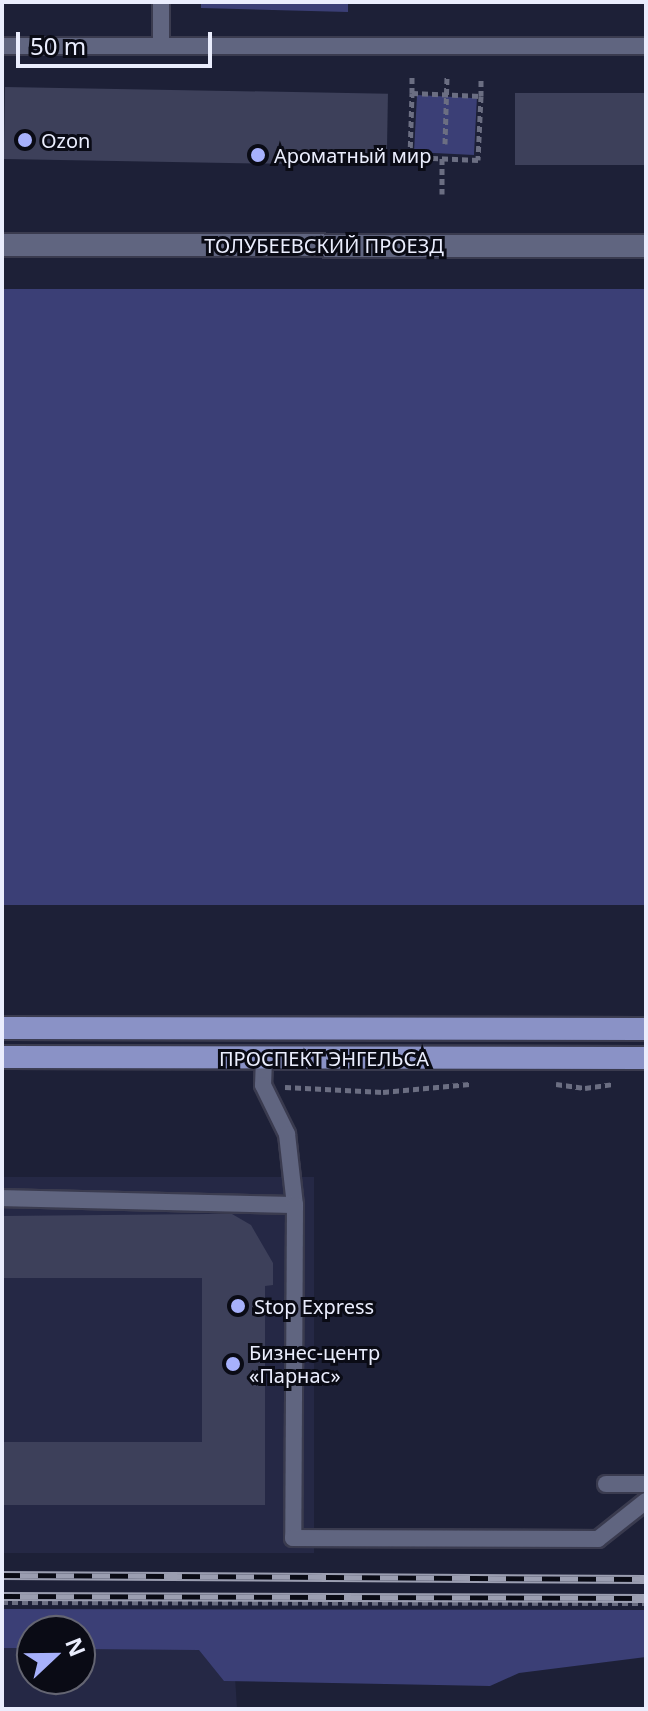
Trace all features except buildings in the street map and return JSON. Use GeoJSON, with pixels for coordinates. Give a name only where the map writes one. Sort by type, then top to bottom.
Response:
{"type":"FeatureCollection","features":[{"type":"Feature","properties":{"kind":"main road","name":"ПРОСПЕКТ ЭНГЕЛЬСА"},"geometry":{"type":"LineString","coordinates":[[2,1028],[646,1029]]}},
{"type":"Feature","properties":{"kind":"main road","name":"ПРОСПЕКТ ЭНГЕЛЬСА"},"geometry":{"type":"LineString","coordinates":[[2,1057],[646,1058]]}},
{"type":"Feature","properties":{"kind":"street","name":"ТОЛУБЕЕВСКИЙ ПРОЕЗД"},"geometry":{"type":"LineString","coordinates":[[2,245],[646,246]]}},
{"type":"Feature","properties":{"kind":"lane"},"geometry":{"type":"LineString","coordinates":[[161,2],[161,45]]}},
{"type":"Feature","properties":{"kind":"lane"},"geometry":{"type":"LineString","coordinates":[[2,46],[646,46]]}},
{"type":"Feature","properties":{"kind":"lane"},"geometry":{"type":"LineString","coordinates":[[264,1058],[263,1085],[287,1134],[295,1205],[293,1538],[598,1539],[646,1501]]}},
{"type":"Feature","properties":{"kind":"lane"},"geometry":{"type":"LineString","coordinates":[[2,1198],[295,1205]]}},
{"type":"Feature","properties":{"kind":"lane"},"geometry":{"type":"LineString","coordinates":[[606,1484],[646,1484]]}},
{"type":"Feature","properties":{"kind":"path"},"geometry":{"type":"LineString","coordinates":[[412,76],[410,157],[478,160],[481,77]]}},
{"type":"Feature","properties":{"kind":"path"},"geometry":{"type":"LineString","coordinates":[[445,144],[447,76]]}},
{"type":"Feature","properties":{"kind":"path"},"geometry":{"type":"LineString","coordinates":[[412,93],[481,96]]}},
{"type":"Feature","properties":{"kind":"path"},"geometry":{"type":"LineString","coordinates":[[442,158],[442,194]]}},
{"type":"Feature","properties":{"kind":"path"},"geometry":{"type":"LineString","coordinates":[[539,1081],[585,1088],[624,1082]]}},
{"type":"Feature","properties":{"kind":"path"},"geometry":{"type":"LineString","coordinates":[[263,1085],[383,1092],[477,1083]]}},
{"type":"Feature","properties":{"kind":"path"},"geometry":{"type":"LineString","coordinates":[[2,1602],[646,1603]]}},
{"type":"Feature","properties":{"kind":"shaded area"},"geometry":{"type":"Polygon","coordinates":[[[201,2],[348,2],[348,12],[201,8],[201,2]]]}},
{"type":"Feature","properties":{"kind":"shaded area"},"geometry":{"type":"Polygon","coordinates":[[[417,95],[477,98],[474,155],[414,152],[417,95]]]}},
{"type":"Feature","properties":{"kind":"shaded area"},"geometry":{"type":"Polygon","coordinates":[[[2,289],[646,289],[646,905],[2,905],[2,289]]]}},
{"type":"Feature","properties":{"kind":"shaded area"},"geometry":{"type":"Polygon","coordinates":[[[2,1177],[314,1177],[314,1553],[2,1553],[2,1177]]]}},
{"type":"Feature","properties":{"kind":"shaded area"},"geometry":{"type":"Polygon","coordinates":[[[2,1609],[646,1610],[646,1657],[519,1673],[490,1686],[224,1681],[199,1650],[96,1649],[96,1615],[16,1615],[16,1648],[2,1648],[2,1609]]]}},
{"type":"Feature","properties":{"kind":"shaded area"},"geometry":{"type":"Polygon","coordinates":[[[233,1643],[237,1709],[2,1709],[2,1644],[16,1644],[16,1695],[96,1695],[96,1644],[233,1643]]]}},
{"type":"Feature","properties":{"kind":"railway"},"geometry":{"type":"LineString","coordinates":[[2,1575],[646,1579]]}},
{"type":"Feature","properties":{"kind":"railway"},"geometry":{"type":"LineString","coordinates":[[2,1596],[646,1598]]}},
{"type":"Feature","properties":{"kind":"place","name":"Ozon"},"geometry":{"type":"Point","coordinates":[25,140]}},
{"type":"Feature","properties":{"kind":"place","name":"Ароматный мир"},"geometry":{"type":"Point","coordinates":[258,155]}},
{"type":"Feature","properties":{"kind":"place","name":"Stop Express"},"geometry":{"type":"Point","coordinates":[238,1306]}},
{"type":"Feature","properties":{"kind":"place","name":"Бизнес-центр «Парнас»"},"geometry":{"type":"Point","coordinates":[233,1364]}}]}
